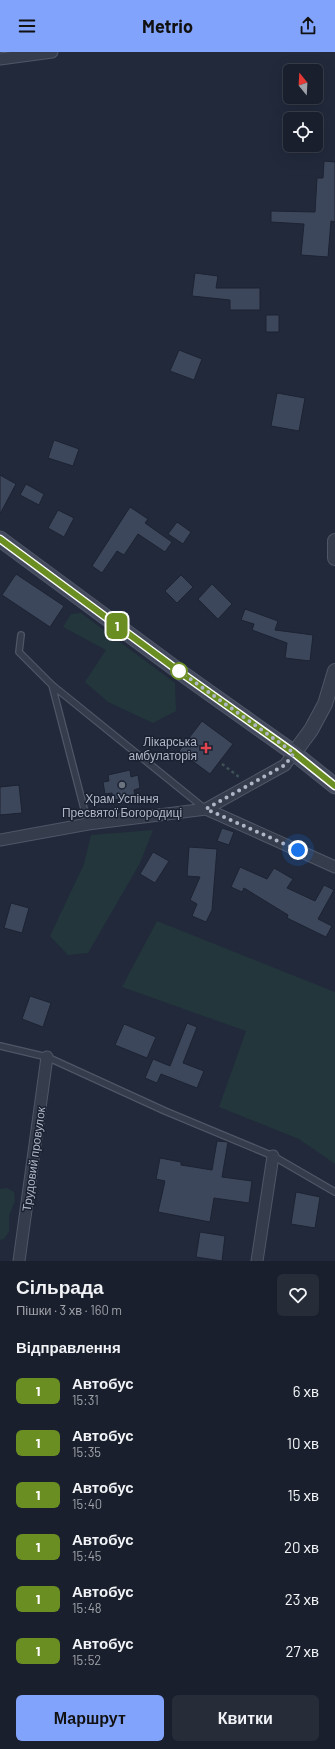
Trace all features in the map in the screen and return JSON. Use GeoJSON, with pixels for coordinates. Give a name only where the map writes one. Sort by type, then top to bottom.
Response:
{"type":"FeatureCollection","features":[{"type":"Feature","properties":{"kind":"main road"},"geometry":{"type":"LineString","coordinates":[[0,539],[180,672],[294,753],[335,786]]}},
{"type":"Feature","properties":{"kind":"street"},"geometry":{"type":"LineString","coordinates":[[0,59],[52,52]]}},
{"type":"Feature","properties":{"kind":"street"},"geometry":{"type":"LineString","coordinates":[[335,541],[335,558]]}},
{"type":"Feature","properties":{"kind":"street"},"geometry":{"type":"LineString","coordinates":[[0,840],[88,824],[206,809],[250,786],[285,765],[311,730],[325,704],[335,671]]}},
{"type":"Feature","properties":{"kind":"street"},"geometry":{"type":"LineString","coordinates":[[206,809],[335,867]]}},
{"type":"Feature","properties":{"kind":"street","name":"Трудовий провулок"},"geometry":{"type":"LineString","coordinates":[[19,1261],[48,1058]]}},
{"type":"Feature","properties":{"kind":"street"},"geometry":{"type":"LineString","coordinates":[[257,1261],[273,1156]]}},
{"type":"Feature","properties":{"kind":"lane"},"geometry":{"type":"LineString","coordinates":[[21,635],[19,652],[52,685],[206,809]]}},
{"type":"Feature","properties":{"kind":"lane"},"geometry":{"type":"LineString","coordinates":[[52,685],[88,824]]}},
{"type":"Feature","properties":{"kind":"lane"},"geometry":{"type":"LineString","coordinates":[[0,1046],[48,1058],[165,1111],[273,1156],[335,1192]]}},
{"type":"Feature","properties":{"kind":"path"},"geometry":{"type":"LineString","coordinates":[[222,764],[250,786]]}},
{"type":"Feature","properties":{"kind":"shaded area"},"geometry":{"type":"Polygon","coordinates":[[[81,613],[175,683],[176,711],[153,723],[108,702],[85,682],[106,650],[63,627],[71,614],[81,613]]]}},
{"type":"Feature","properties":{"kind":"shaded area"},"geometry":{"type":"Polygon","coordinates":[[[153,830],[140,863],[88,953],[68,955],[50,936],[84,864],[91,835],[153,830]]]}},
{"type":"Feature","properties":{"kind":"shaded area"},"geometry":{"type":"Polygon","coordinates":[[[157,921],[335,992],[335,1164],[299,1139],[219,1107],[246,1031],[122,987],[157,921]]]}},
{"type":"Feature","properties":{"kind":"shaded area"},"geometry":{"type":"Polygon","coordinates":[[[7,1188],[14,1192],[15,1200],[9,1216],[9,1232],[4,1239],[0,1240],[0,1189],[7,1188]]]}},
{"type":"Feature","properties":{"kind":"building"},"geometry":{"type":"Polygon","coordinates":[[[324,161],[335,162],[335,222],[331,221],[328,257],[301,255],[304,224],[271,222],[271,211],[315,212],[317,178],[323,178],[324,161]]]}},
{"type":"Feature","properties":{"kind":"building"},"geometry":{"type":"Polygon","coordinates":[[[195,273],[218,276],[216,288],[260,288],[260,310],[230,310],[230,300],[192,296],[195,273]]]}},
{"type":"Feature","properties":{"kind":"building"},"geometry":{"type":"Polygon","coordinates":[[[266,315],[279,315],[279,332],[266,332],[266,315]]]}},
{"type":"Feature","properties":{"kind":"building"},"geometry":{"type":"Polygon","coordinates":[[[179,350],[202,359],[194,380],[170,371],[179,350]]]}},
{"type":"Feature","properties":{"kind":"building"},"geometry":{"type":"Polygon","coordinates":[[[277,393],[305,398],[299,431],[271,426],[277,393]]]}},
{"type":"Feature","properties":{"kind":"building"},"geometry":{"type":"Polygon","coordinates":[[[54,440],[79,449],[73,466],[48,458],[54,440]]]}},
{"type":"Feature","properties":{"kind":"building"},"geometry":{"type":"Polygon","coordinates":[[[0,475],[16,484],[0,514],[0,475]]]}},
{"type":"Feature","properties":{"kind":"building"},"geometry":{"type":"Polygon","coordinates":[[[26,484],[44,494],[39,505],[20,495],[26,484]]]}},
{"type":"Feature","properties":{"kind":"building"},"geometry":{"type":"Polygon","coordinates":[[[130,507],[148,519],[145,523],[172,542],[165,552],[138,534],[124,555],[117,551],[102,573],[92,566],[130,507]]]}},
{"type":"Feature","properties":{"kind":"building"},"geometry":{"type":"Polygon","coordinates":[[[58,510],[74,518],[64,537],[48,528],[58,510]]]}},
{"type":"Feature","properties":{"kind":"building"},"geometry":{"type":"Polygon","coordinates":[[[177,522],[191,532],[183,544],[168,534],[177,522]]]}},
{"type":"Feature","properties":{"kind":"building"},"geometry":{"type":"Polygon","coordinates":[[[16,574],[64,606],[50,627],[2,595],[16,574]]]}},
{"type":"Feature","properties":{"kind":"building"},"geometry":{"type":"Polygon","coordinates":[[[181,575],[193,587],[177,603],[165,591],[181,575]]]}},
{"type":"Feature","properties":{"kind":"building"},"geometry":{"type":"Polygon","coordinates":[[[212,584],[232,604],[218,619],[198,599],[212,584]]]}},
{"type":"Feature","properties":{"kind":"building"},"geometry":{"type":"Polygon","coordinates":[[[245,609],[278,621],[275,630],[313,635],[310,661],[285,658],[287,643],[252,630],[254,624],[241,620],[245,609]]]}},
{"type":"Feature","properties":{"kind":"building","name":"Лікарська амбулаторія"},"geometry":{"type":"Polygon","coordinates":[[[202,721],[233,744],[210,774],[179,751],[202,721]]]}},
{"type":"Feature","properties":{"kind":"building","name":"Храм Успіння Пресвятої Богородиці"},"geometry":{"type":"Polygon","coordinates":[[[130,770],[131,777],[138,775],[140,788],[134,790],[135,796],[113,800],[112,793],[105,794],[103,782],[109,781],[108,775],[130,770]]]}},
{"type":"Feature","properties":{"kind":"building"},"geometry":{"type":"Polygon","coordinates":[[[19,785],[22,813],[0,815],[0,787],[19,785]]]}},
{"type":"Feature","properties":{"kind":"building"},"geometry":{"type":"Polygon","coordinates":[[[222,828],[234,832],[229,845],[217,841],[222,828]]]}},
{"type":"Feature","properties":{"kind":"building"},"geometry":{"type":"Polygon","coordinates":[[[189,847],[217,849],[212,910],[206,922],[192,916],[197,904],[190,900],[200,877],[187,876],[189,847]]]}},
{"type":"Feature","properties":{"kind":"building"},"geometry":{"type":"Polygon","coordinates":[[[153,852],[169,861],[155,883],[140,874],[153,852]]]}},
{"type":"Feature","properties":{"kind":"building"},"geometry":{"type":"Polygon","coordinates":[[[240,867],[267,879],[274,868],[293,879],[287,888],[315,901],[324,885],[334,890],[318,919],[332,926],[326,937],[287,918],[288,915],[244,888],[242,892],[231,887],[240,867]]]}},
{"type":"Feature","properties":{"kind":"building"},"geometry":{"type":"Polygon","coordinates":[[[11,903],[29,908],[22,933],[4,928],[11,903]]]}},
{"type":"Feature","properties":{"kind":"building"},"geometry":{"type":"Polygon","coordinates":[[[30,996],[51,1003],[43,1027],[22,1019],[30,996]]]}},
{"type":"Feature","properties":{"kind":"building"},"geometry":{"type":"Polygon","coordinates":[[[187,1023],[197,1027],[183,1063],[204,1071],[197,1088],[161,1074],[157,1083],[145,1078],[153,1059],[170,1066],[187,1023]]]}},
{"type":"Feature","properties":{"kind":"building"},"geometry":{"type":"Polygon","coordinates":[[[124,1024],[156,1037],[147,1058],[115,1045],[124,1024]]]}},
{"type":"Feature","properties":{"kind":"building"},"geometry":{"type":"Polygon","coordinates":[[[217,1141],[228,1142],[222,1177],[252,1181],[249,1203],[214,1198],[210,1222],[158,1212],[165,1181],[156,1179],[160,1158],[181,1162],[181,1165],[212,1170],[217,1141]]]}},
{"type":"Feature","properties":{"kind":"building"},"geometry":{"type":"Polygon","coordinates":[[[296,1192],[320,1197],[315,1228],[291,1224],[296,1192]]]}},
{"type":"Feature","properties":{"kind":"building"},"geometry":{"type":"Polygon","coordinates":[[[200,1232],[225,1236],[222,1261],[196,1257],[200,1232]]]}},
{"type":"Feature","properties":{"kind":"bus line","name":"1"},"geometry":{"type":"LineString","coordinates":[[0,539],[180,672],[294,753],[335,786]]}},
{"type":"Feature","properties":{"kind":"place","name":"Лікарська амбулаторія"},"geometry":{"type":"Point","coordinates":[206,748]}},
{"type":"Feature","properties":{"kind":"place","name":"Храм Успіння Пресвятої Богородиці"},"geometry":{"type":"Point","coordinates":[122,785]}},
{"type":"Feature","properties":{"kind":"route"},"geometry":{"type":"LineString","coordinates":[[179,671],[294,753],[285,765],[250,786],[206,809],[298,850]]}}]}
